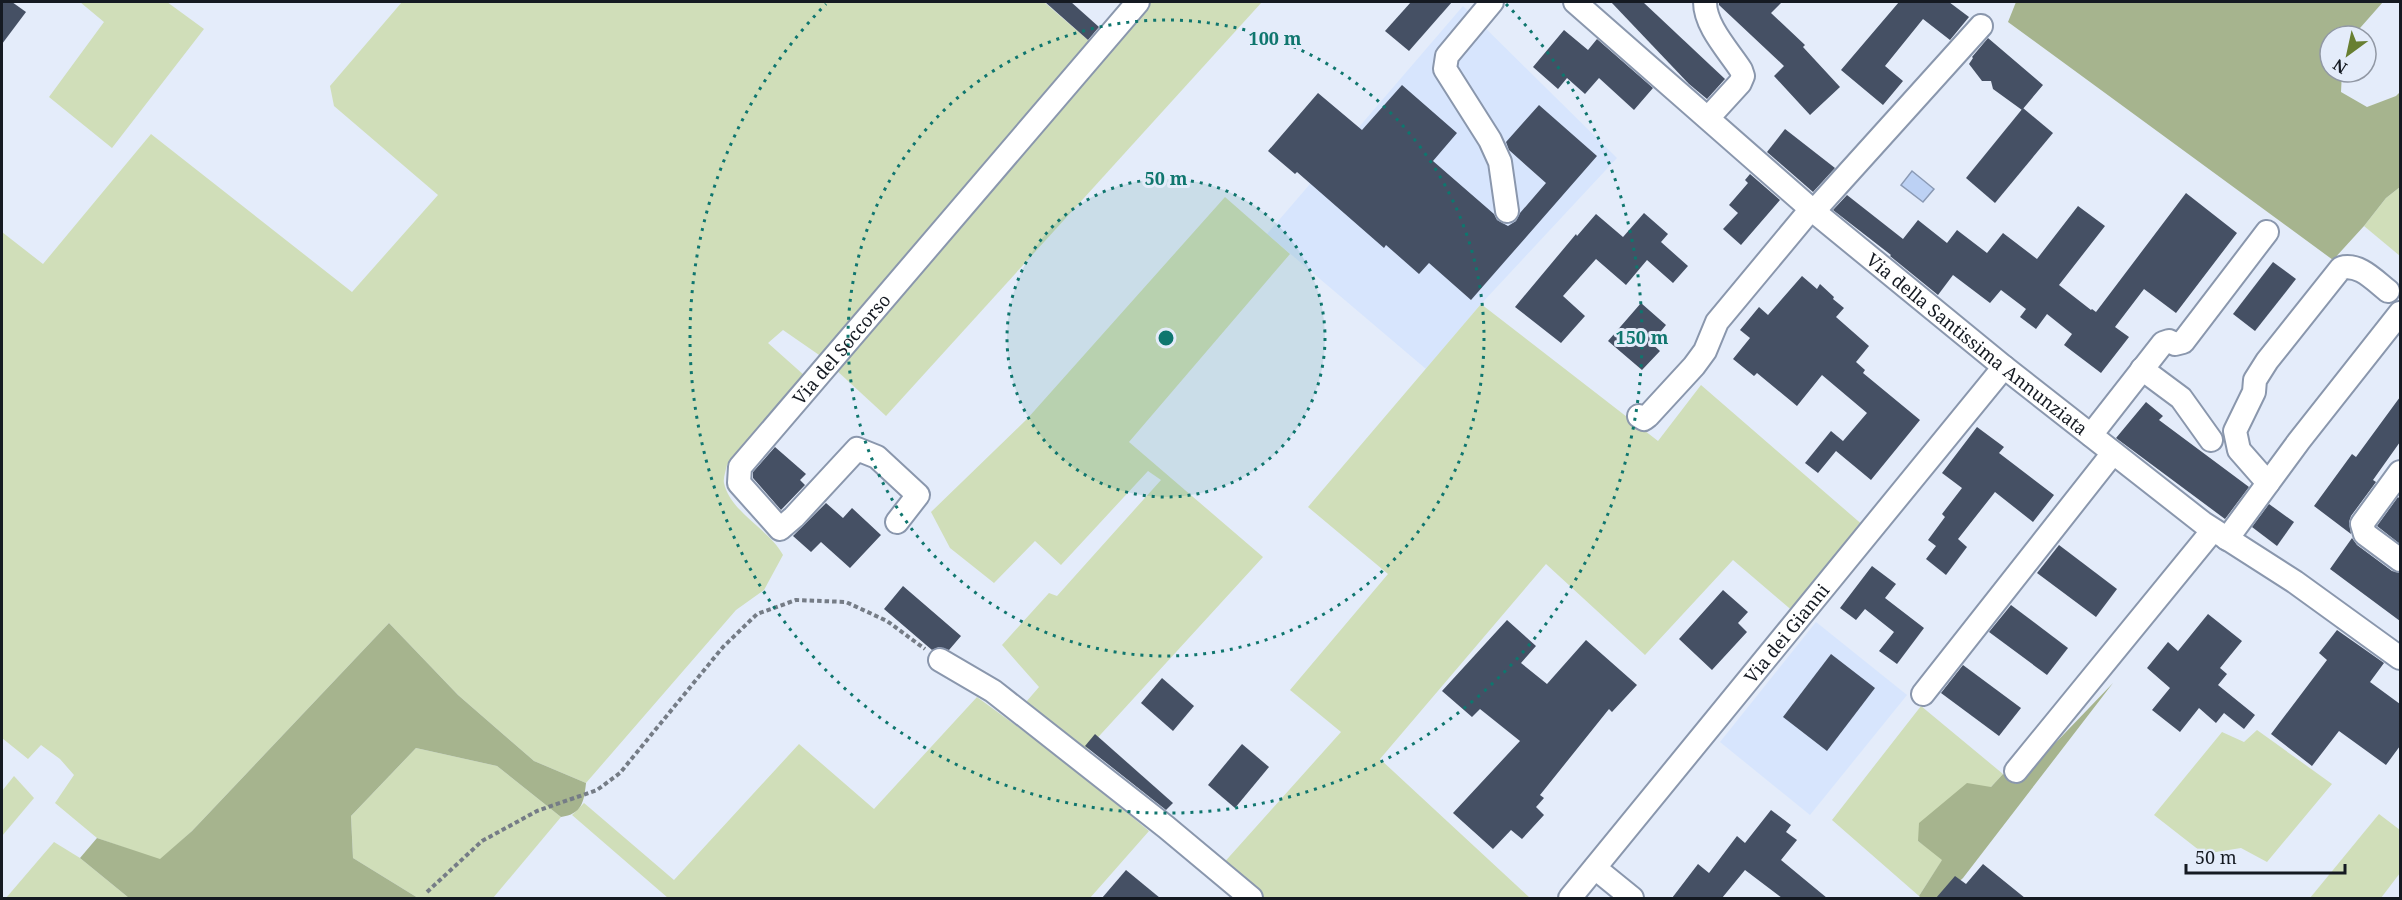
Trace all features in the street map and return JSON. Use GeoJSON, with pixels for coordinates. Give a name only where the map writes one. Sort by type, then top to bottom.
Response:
{"type":"FeatureCollection","features":[{"type":"Feature","properties":{"kind":"street","name":"Via del Soccorso"},"geometry":{"type":"LineString","coordinates":[[897,522],[918,495],[877,457],[857,449],[780,529],[739,483],[740,467],[1138,2]]}},
{"type":"Feature","properties":{"kind":"street"},"geometry":{"type":"LineString","coordinates":[[1492,2],[1447,56],[1444,69],[1490,140],[1500,162],[1507,211]]}},
{"type":"Feature","properties":{"kind":"street","name":"Via della Santissima Annunziata"},"geometry":{"type":"LineString","coordinates":[[1575,2],[1812,210],[2004,367],[2220,534],[2295,582],[2400,658]]}},
{"type":"Feature","properties":{"kind":"street"},"geometry":{"type":"LineString","coordinates":[[1705,2],[1711,25],[1743,76],[1740,83],[1708,118]]}},
{"type":"Feature","properties":{"kind":"street"},"geometry":{"type":"LineString","coordinates":[[1638,416],[1648,417],[1694,366],[1705,351],[1717,322],[1812,210],[1981,26]]}},
{"type":"Feature","properties":{"kind":"street"},"geometry":{"type":"LineString","coordinates":[[2091,435],[2163,343],[2183,342],[2267,232]]}},
{"type":"Feature","properties":{"kind":"street"},"geometry":{"type":"LineString","coordinates":[[2268,483],[2239,450],[2235,431],[2254,392],[2254,380],[2341,268],[2349,266],[2358,269],[2388,291]]}},
{"type":"Feature","properties":{"kind":"street"},"geometry":{"type":"LineString","coordinates":[[2016,771],[2220,534],[2268,483],[2400,313]]}},
{"type":"Feature","properties":{"kind":"street","name":"Via dei Gianni"},"geometry":{"type":"LineString","coordinates":[[1570,898],[2004,367]]}},
{"type":"Feature","properties":{"kind":"street"},"geometry":{"type":"LineString","coordinates":[[2142,369],[2181,398],[2211,440]]}},
{"type":"Feature","properties":{"kind":"street"},"geometry":{"type":"LineString","coordinates":[[1923,694],[2113,453]]}},
{"type":"Feature","properties":{"kind":"street"},"geometry":{"type":"LineString","coordinates":[[2400,472],[2362,524],[2365,534],[2400,560]]}},
{"type":"Feature","properties":{"kind":"street"},"geometry":{"type":"LineString","coordinates":[[940,660],[993,692],[1166,827],[1251,898]]}},
{"type":"Feature","properties":{"kind":"street"},"geometry":{"type":"LineString","coordinates":[[1595,868],[1632,898]]}},
{"type":"Feature","properties":{"kind":"path"},"geometry":{"type":"LineString","coordinates":[[427,892],[482,841],[537,811],[597,790],[620,773],[723,647],[757,614],[796,600],[846,602],[887,621],[940,660]]}},
{"type":"Feature","properties":{"kind":"shaded area"},"geometry":{"type":"Polygon","coordinates":[[[1463,6],[1617,158],[1481,304],[1426,369],[1267,234],[1463,6]]]}},
{"type":"Feature","properties":{"kind":"shaded area"},"geometry":{"type":"Polygon","coordinates":[[[1912,171],[1934,189],[1923,202],[1901,185],[1912,171]]]}},
{"type":"Feature","properties":{"kind":"shaded area"},"geometry":{"type":"Polygon","coordinates":[[[1816,622],[1907,695],[1810,815],[1720,742],[1816,622]]]}},
{"type":"Feature","properties":{"kind":"green space"},"geometry":{"type":"Polygon","coordinates":[[[80,2],[167,2],[204,29],[112,148],[49,97],[104,22],[80,2]]]}},
{"type":"Feature","properties":{"kind":"green space"},"geometry":{"type":"Polygon","coordinates":[[[402,2],[1044,2],[1096,47],[822,357],[783,330],[768,343],[805,376],[727,465],[724,481],[734,503],[769,537],[783,555],[764,590],[736,610],[586,783],[534,761],[458,695],[389,623],[192,831],[160,860],[97,838],[55,803],[74,775],[60,759],[41,745],[28,759],[2,738],[2,232],[43,264],[151,134],[352,292],[438,195],[334,106],[330,86],[402,2]]]}},
{"type":"Feature","properties":{"kind":"green space"},"geometry":{"type":"Polygon","coordinates":[[[1151,2],[1262,2],[886,416],[835,369],[1151,2]]]}},
{"type":"Feature","properties":{"kind":"green space"},"geometry":{"type":"Polygon","coordinates":[[[2016,2],[2383,2],[2364,24],[2318,24],[2318,84],[2341,84],[2341,92],[2367,107],[2396,96],[2400,92],[2400,187],[2386,198],[2333,260],[2008,22],[2016,2]]]}},
{"type":"Feature","properties":{"kind":"green space"},"geometry":{"type":"Polygon","coordinates":[[[2400,187],[2400,256],[2364,226],[2386,198],[2400,187]]]}},
{"type":"Feature","properties":{"kind":"green space"},"geometry":{"type":"Polygon","coordinates":[[[1225,197],[1290,254],[1129,442],[1263,557],[1080,757],[1020,709],[1039,687],[1002,645],[1049,593],[1057,596],[1161,480],[1148,471],[1061,565],[1035,541],[994,583],[950,548],[931,512],[1027,419],[1225,197]]]}},
{"type":"Feature","properties":{"kind":"green space"},"geometry":{"type":"Polygon","coordinates":[[[1481,304],[1658,441],[1701,385],[1865,527],[1795,613],[1733,560],[1645,655],[1546,564],[1380,759],[1530,898],[1260,898],[1221,866],[1341,732],[1290,690],[1388,574],[1308,507],[1481,304]]]}},
{"type":"Feature","properties":{"kind":"green space"},"geometry":{"type":"Polygon","coordinates":[[[389,623],[458,695],[534,761],[586,783],[583,801],[578,810],[561,817],[497,766],[416,748],[351,816],[353,858],[418,898],[129,898],[80,858],[97,838],[160,859],[192,831],[389,623]]]}},
{"type":"Feature","properties":{"kind":"green space"},"geometry":{"type":"Polygon","coordinates":[[[2113,683],[1963,878],[1941,898],[1921,898],[1919,896],[1942,860],[1918,841],[1919,823],[1967,783],[1991,787],[2003,774],[2016,784],[2113,683]]]}},
{"type":"Feature","properties":{"kind":"green space"},"geometry":{"type":"Polygon","coordinates":[[[977,697],[1070,765],[1149,831],[1090,898],[668,898],[572,815],[584,803],[674,880],[799,744],[874,809],[977,697]]]}},
{"type":"Feature","properties":{"kind":"green space"},"geometry":{"type":"Polygon","coordinates":[[[1921,706],[2003,774],[1991,787],[1918,841],[1943,859],[1919,896],[1832,820],[1921,706]]]}},
{"type":"Feature","properties":{"kind":"green space"},"geometry":{"type":"Polygon","coordinates":[[[2257,730],[2332,784],[2267,862],[2241,848],[2204,854],[2154,815],[2222,732],[2244,742],[2257,730]]]}},
{"type":"Feature","properties":{"kind":"green space"},"geometry":{"type":"Polygon","coordinates":[[[416,748],[497,766],[561,817],[493,898],[418,898],[353,858],[351,816],[416,748]]]}},
{"type":"Feature","properties":{"kind":"green space"},"geometry":{"type":"Polygon","coordinates":[[[14,776],[34,798],[2,836],[2,791],[14,776]]]}},
{"type":"Feature","properties":{"kind":"green space"},"geometry":{"type":"Polygon","coordinates":[[[2379,814],[2400,830],[2400,873],[2381,898],[2310,898],[2379,814]]]}},
{"type":"Feature","properties":{"kind":"green space"},"geometry":{"type":"Polygon","coordinates":[[[54,842],[80,858],[129,898],[6,898],[54,842]]]}},
{"type":"Feature","properties":{"kind":"building"},"geometry":{"type":"Polygon","coordinates":[[[2,2],[12,2],[26,12],[2,44],[2,2]]]}},
{"type":"Feature","properties":{"kind":"building"},"geometry":{"type":"Polygon","coordinates":[[[1045,2],[1071,2],[1099,27],[1088,40],[1045,2]]]}},
{"type":"Feature","properties":{"kind":"building"},"geometry":{"type":"Polygon","coordinates":[[[1411,2],[1452,2],[1409,51],[1385,31],[1411,2]]]}},
{"type":"Feature","properties":{"kind":"building"},"geometry":{"type":"Polygon","coordinates":[[[1611,2],[1643,2],[1725,79],[1707,99],[1689,84],[1611,2]]]}},
{"type":"Feature","properties":{"kind":"building"},"geometry":{"type":"Polygon","coordinates":[[[1719,2],[1782,2],[1771,13],[1805,45],[1803,47],[1840,87],[1810,115],[1774,76],[1784,66],[1719,5],[1719,2]]]}},
{"type":"Feature","properties":{"kind":"building"},"geometry":{"type":"Polygon","coordinates":[[[1899,2],[1949,2],[1969,17],[1950,40],[1923,19],[1885,66],[1903,81],[1883,105],[1841,70],[1899,2]]]}},
{"type":"Feature","properties":{"kind":"building"},"geometry":{"type":"Polygon","coordinates":[[[1564,30],[1588,50],[1597,39],[1653,88],[1634,110],[1599,78],[1585,94],[1567,78],[1558,89],[1533,67],[1564,30]]]}},
{"type":"Feature","properties":{"kind":"building"},"geometry":{"type":"Polygon","coordinates":[[[1988,38],[2043,85],[2022,110],[1993,89],[1991,81],[1982,81],[1969,64],[1988,38]]]}},
{"type":"Feature","properties":{"kind":"building"},"geometry":{"type":"Polygon","coordinates":[[[1402,85],[1457,133],[1433,161],[1494,214],[1497,220],[1508,226],[1516,221],[1520,213],[1546,183],[1509,150],[1506,142],[1539,105],[1597,156],[1471,300],[1429,263],[1419,274],[1386,245],[1384,248],[1297,172],[1295,174],[1268,151],[1318,93],[1362,130],[1402,85]]]}},
{"type":"Feature","properties":{"kind":"building"},"geometry":{"type":"Polygon","coordinates":[[[2023,108],[2053,133],[1995,203],[1966,178],[2023,108]]]}},
{"type":"Feature","properties":{"kind":"building"},"geometry":{"type":"Polygon","coordinates":[[[1785,129],[1835,168],[1813,192],[1767,152],[1785,129]]]}},
{"type":"Feature","properties":{"kind":"building"},"geometry":{"type":"Polygon","coordinates":[[[1750,174],[1780,200],[1741,245],[1723,229],[1738,213],[1729,205],[1748,183],[1745,180],[1750,174]]]}},
{"type":"Feature","properties":{"kind":"building"},"geometry":{"type":"Polygon","coordinates":[[[2186,193],[2237,233],[2176,313],[2144,289],[2115,327],[2129,337],[2101,373],[2064,345],[2072,334],[2047,314],[2036,329],[2020,317],[2026,309],[2001,290],[1990,303],[1953,275],[1938,295],[1833,210],[1847,195],[1903,239],[1918,220],[1947,243],[1957,230],[1987,253],[2003,233],[2037,259],[2078,206],[2105,226],[2059,285],[2096,312],[2186,193]]]}},
{"type":"Feature","properties":{"kind":"building"},"geometry":{"type":"Polygon","coordinates":[[[1644,213],[1668,234],[1661,242],[1688,266],[1673,283],[1647,260],[1626,285],[1596,259],[1563,296],[1585,316],[1561,343],[1515,307],[1576,234],[1577,236],[1596,214],[1623,237],[1644,213]]]}},
{"type":"Feature","properties":{"kind":"building"},"geometry":{"type":"Polygon","coordinates":[[[2273,262],[2296,279],[2255,331],[2233,314],[2273,262]]]}},
{"type":"Feature","properties":{"kind":"building"},"geometry":{"type":"Polygon","coordinates":[[[1802,276],[1817,289],[1820,284],[1834,297],[1833,299],[1844,308],[1836,317],[1869,346],[1856,362],[1865,370],[1863,373],[1920,420],[1871,480],[1836,451],[1818,473],[1805,463],[1831,431],[1843,441],[1867,413],[1822,375],[1797,406],[1757,373],[1754,376],[1733,359],[1750,338],[1740,330],[1759,307],[1768,315],[1802,276]]]}},
{"type":"Feature","properties":{"kind":"building"},"geometry":{"type":"Polygon","coordinates":[[[1641,303],[1666,325],[1651,343],[1660,351],[1642,370],[1608,341],[1641,303]]]}},
{"type":"Feature","properties":{"kind":"building"},"geometry":{"type":"Polygon","coordinates":[[[2400,397],[2400,442],[2373,480],[2376,482],[2351,516],[2349,522],[2351,534],[2314,506],[2352,454],[2356,457],[2400,397]]]}},
{"type":"Feature","properties":{"kind":"building"},"geometry":{"type":"Polygon","coordinates":[[[2146,402],[2163,416],[2159,420],[2249,487],[2225,519],[2116,438],[2146,402]]]}},
{"type":"Feature","properties":{"kind":"building"},"geometry":{"type":"Polygon","coordinates":[[[1977,427],[2004,447],[1999,453],[2054,495],[2033,522],[1995,492],[1958,539],[1967,547],[1946,575],[1926,559],[1936,546],[1928,540],[1945,517],[1942,514],[1962,488],[1942,473],[1977,427]]]}},
{"type":"Feature","properties":{"kind":"building"},"geometry":{"type":"Polygon","coordinates":[[[775,447],[806,474],[800,480],[805,485],[781,510],[753,478],[753,472],[775,447]]]}},
{"type":"Feature","properties":{"kind":"building"},"geometry":{"type":"Polygon","coordinates":[[[2398,497],[2400,499],[2400,544],[2377,526],[2398,497]]]}},
{"type":"Feature","properties":{"kind":"building"},"geometry":{"type":"Polygon","coordinates":[[[826,503],[843,518],[852,508],[881,535],[850,568],[821,542],[811,552],[793,536],[826,503]]]}},
{"type":"Feature","properties":{"kind":"building"},"geometry":{"type":"Polygon","coordinates":[[[2269,504],[2294,522],[2277,546],[2252,527],[2269,504]]]}},
{"type":"Feature","properties":{"kind":"building"},"geometry":{"type":"Polygon","coordinates":[[[2352,538],[2357,545],[2392,571],[2400,573],[2400,621],[2330,569],[2352,538]]]}},
{"type":"Feature","properties":{"kind":"building"},"geometry":{"type":"Polygon","coordinates":[[[2059,545],[2117,589],[2096,617],[2037,573],[2059,545]]]}},
{"type":"Feature","properties":{"kind":"building"},"geometry":{"type":"Polygon","coordinates":[[[1872,566],[1896,584],[1885,598],[1924,628],[1897,664],[1879,651],[1894,632],[1865,609],[1856,620],[1840,608],[1872,566]]]}},
{"type":"Feature","properties":{"kind":"building"},"geometry":{"type":"Polygon","coordinates":[[[903,586],[961,636],[949,650],[939,647],[932,650],[884,609],[903,586]]]}},
{"type":"Feature","properties":{"kind":"building"},"geometry":{"type":"Polygon","coordinates":[[[1723,590],[1748,612],[1738,623],[1747,632],[1712,670],[1679,639],[1723,590]]]}},
{"type":"Feature","properties":{"kind":"building"},"geometry":{"type":"Polygon","coordinates":[[[2011,605],[2068,648],[2047,675],[1989,632],[2011,605]]]}},
{"type":"Feature","properties":{"kind":"building"},"geometry":{"type":"Polygon","coordinates":[[[2208,614],[2242,641],[2220,668],[2227,674],[2218,685],[2255,715],[2244,729],[2224,713],[2216,723],[2199,708],[2180,732],[2152,710],[2170,688],[2147,668],[2168,642],[2178,651],[2208,614]]]}},
{"type":"Feature","properties":{"kind":"building"},"geometry":{"type":"Polygon","coordinates":[[[1507,620],[1536,646],[1521,663],[1547,684],[1586,640],[1637,685],[1612,712],[1609,709],[1540,795],[1544,798],[1536,807],[1544,815],[1522,839],[1511,830],[1493,849],[1453,813],[1520,741],[1480,709],[1472,717],[1442,691],[1507,620]]]}},
{"type":"Feature","properties":{"kind":"building"},"geometry":{"type":"Polygon","coordinates":[[[2337,630],[2384,663],[2370,682],[2400,704],[2400,746],[2386,765],[2339,731],[2312,766],[2271,734],[2327,660],[2319,653],[2337,630]]]}},
{"type":"Feature","properties":{"kind":"building"},"geometry":{"type":"Polygon","coordinates":[[[1831,654],[1875,688],[1827,751],[1783,717],[1831,654]]]}},
{"type":"Feature","properties":{"kind":"building"},"geometry":{"type":"Polygon","coordinates":[[[1963,665],[2021,708],[1999,736],[1941,693],[1963,665]]]}},
{"type":"Feature","properties":{"kind":"building"},"geometry":{"type":"Polygon","coordinates":[[[1162,678],[1194,706],[1173,731],[1141,703],[1162,678]]]}},
{"type":"Feature","properties":{"kind":"building"},"geometry":{"type":"Polygon","coordinates":[[[1095,734],[1173,803],[1166,810],[1085,746],[1095,734]]]}},
{"type":"Feature","properties":{"kind":"building"},"geometry":{"type":"Polygon","coordinates":[[[1242,744],[1269,767],[1235,808],[1208,785],[1242,744]]]}},
{"type":"Feature","properties":{"kind":"building"},"geometry":{"type":"Polygon","coordinates":[[[1771,810],[1791,825],[1786,832],[1797,840],[1781,860],[1827,898],[1782,898],[1745,870],[1722,898],[1672,898],[1698,864],[1709,873],[1737,836],[1745,843],[1771,810]]]}},
{"type":"Feature","properties":{"kind":"building"},"geometry":{"type":"Polygon","coordinates":[[[1983,864],[2025,898],[1936,898],[1955,876],[1966,884],[1983,864]]]}},
{"type":"Feature","properties":{"kind":"building"},"geometry":{"type":"Polygon","coordinates":[[[1126,870],[1160,898],[1102,898],[1126,870]]]}}]}
